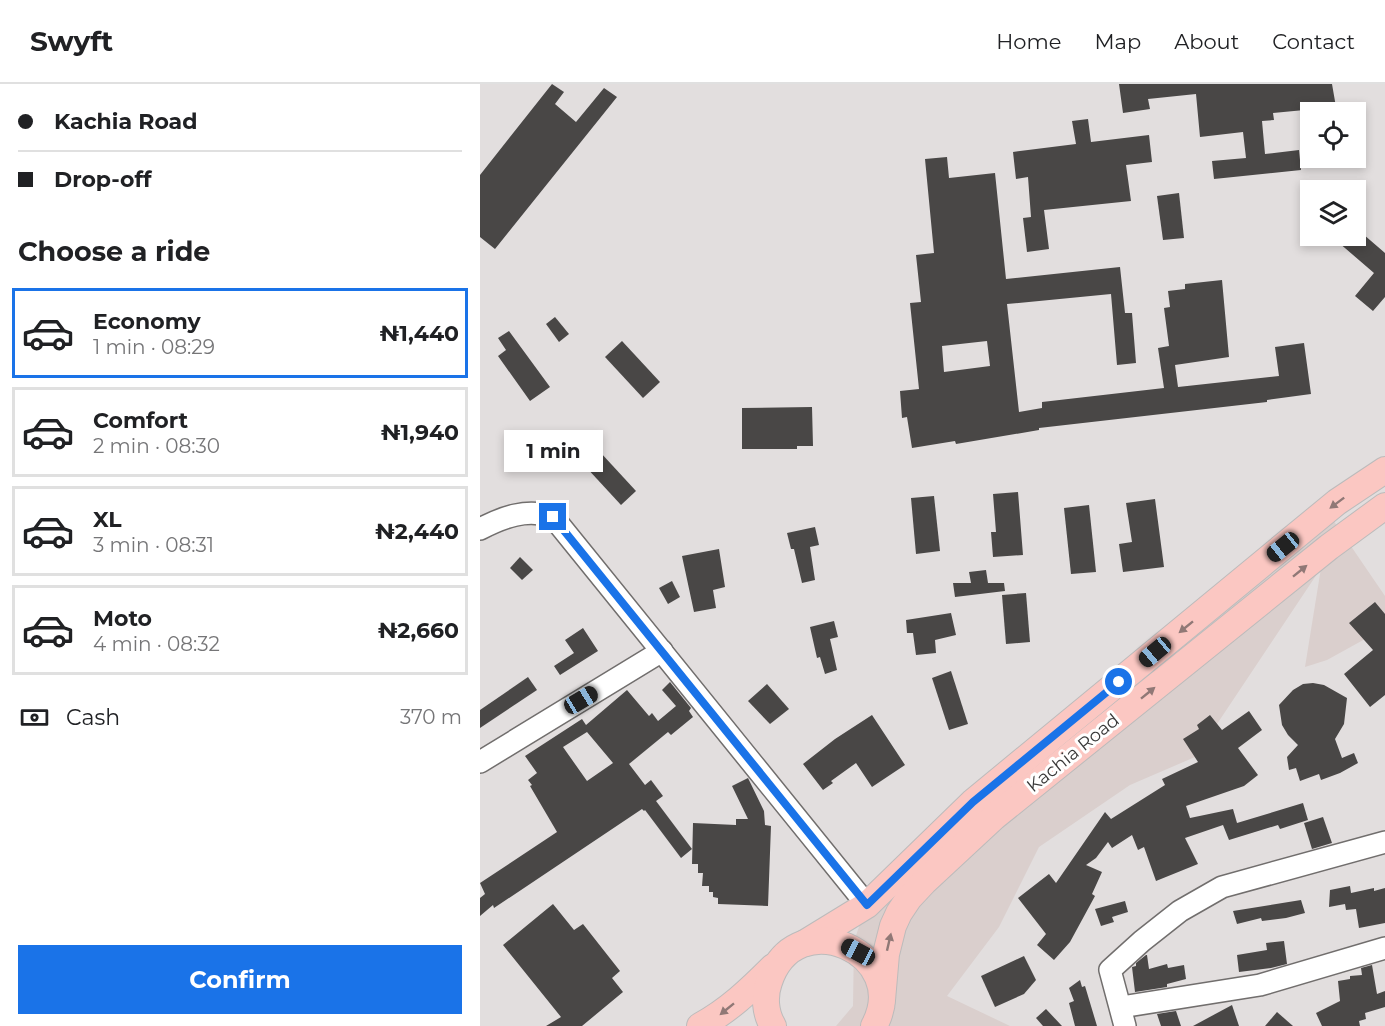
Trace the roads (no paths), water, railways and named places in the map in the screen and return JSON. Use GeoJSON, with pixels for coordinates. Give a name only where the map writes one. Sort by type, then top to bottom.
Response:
{"type":"FeatureCollection","features":[{"type":"Feature","properties":{"kind":"main road","name":"Kachia Road"},"geometry":{"type":"LineString","coordinates":[[700,1026],[718,1017],[793,949],[867,905],[973,802],[1337,502],[1385,470]]}},
{"type":"Feature","properties":{"kind":"main road","name":"Kachia Road"},"geometry":{"type":"LineString","coordinates":[[874,1026],[882,999],[886,954],[893,926],[909,898],[924,882],[994,817],[1329,547],[1385,506]]}},
{"type":"Feature","properties":{"kind":"main road"},"geometry":{"type":"LineString","coordinates":[[806,943],[824,940],[842,943],[858,952],[871,965],[879,981],[882,999]]}},
{"type":"Feature","properties":{"kind":"main road"},"geometry":{"type":"LineString","coordinates":[[773,1026],[766,1005],[767,988],[772,972],[782,958]]}},
{"type":"Feature","properties":{"kind":"street"},"geometry":{"type":"LineString","coordinates":[[480,530],[495,521],[524,512],[541,513],[553,517],[867,905]]}},
{"type":"Feature","properties":{"kind":"street"},"geometry":{"type":"LineString","coordinates":[[480,762],[662,651]]}},
{"type":"Feature","properties":{"kind":"street"},"geometry":{"type":"LineString","coordinates":[[1385,842],[1222,887],[1180,911],[1110,970],[1123,1016],[1260,985],[1385,948]]}}]}
